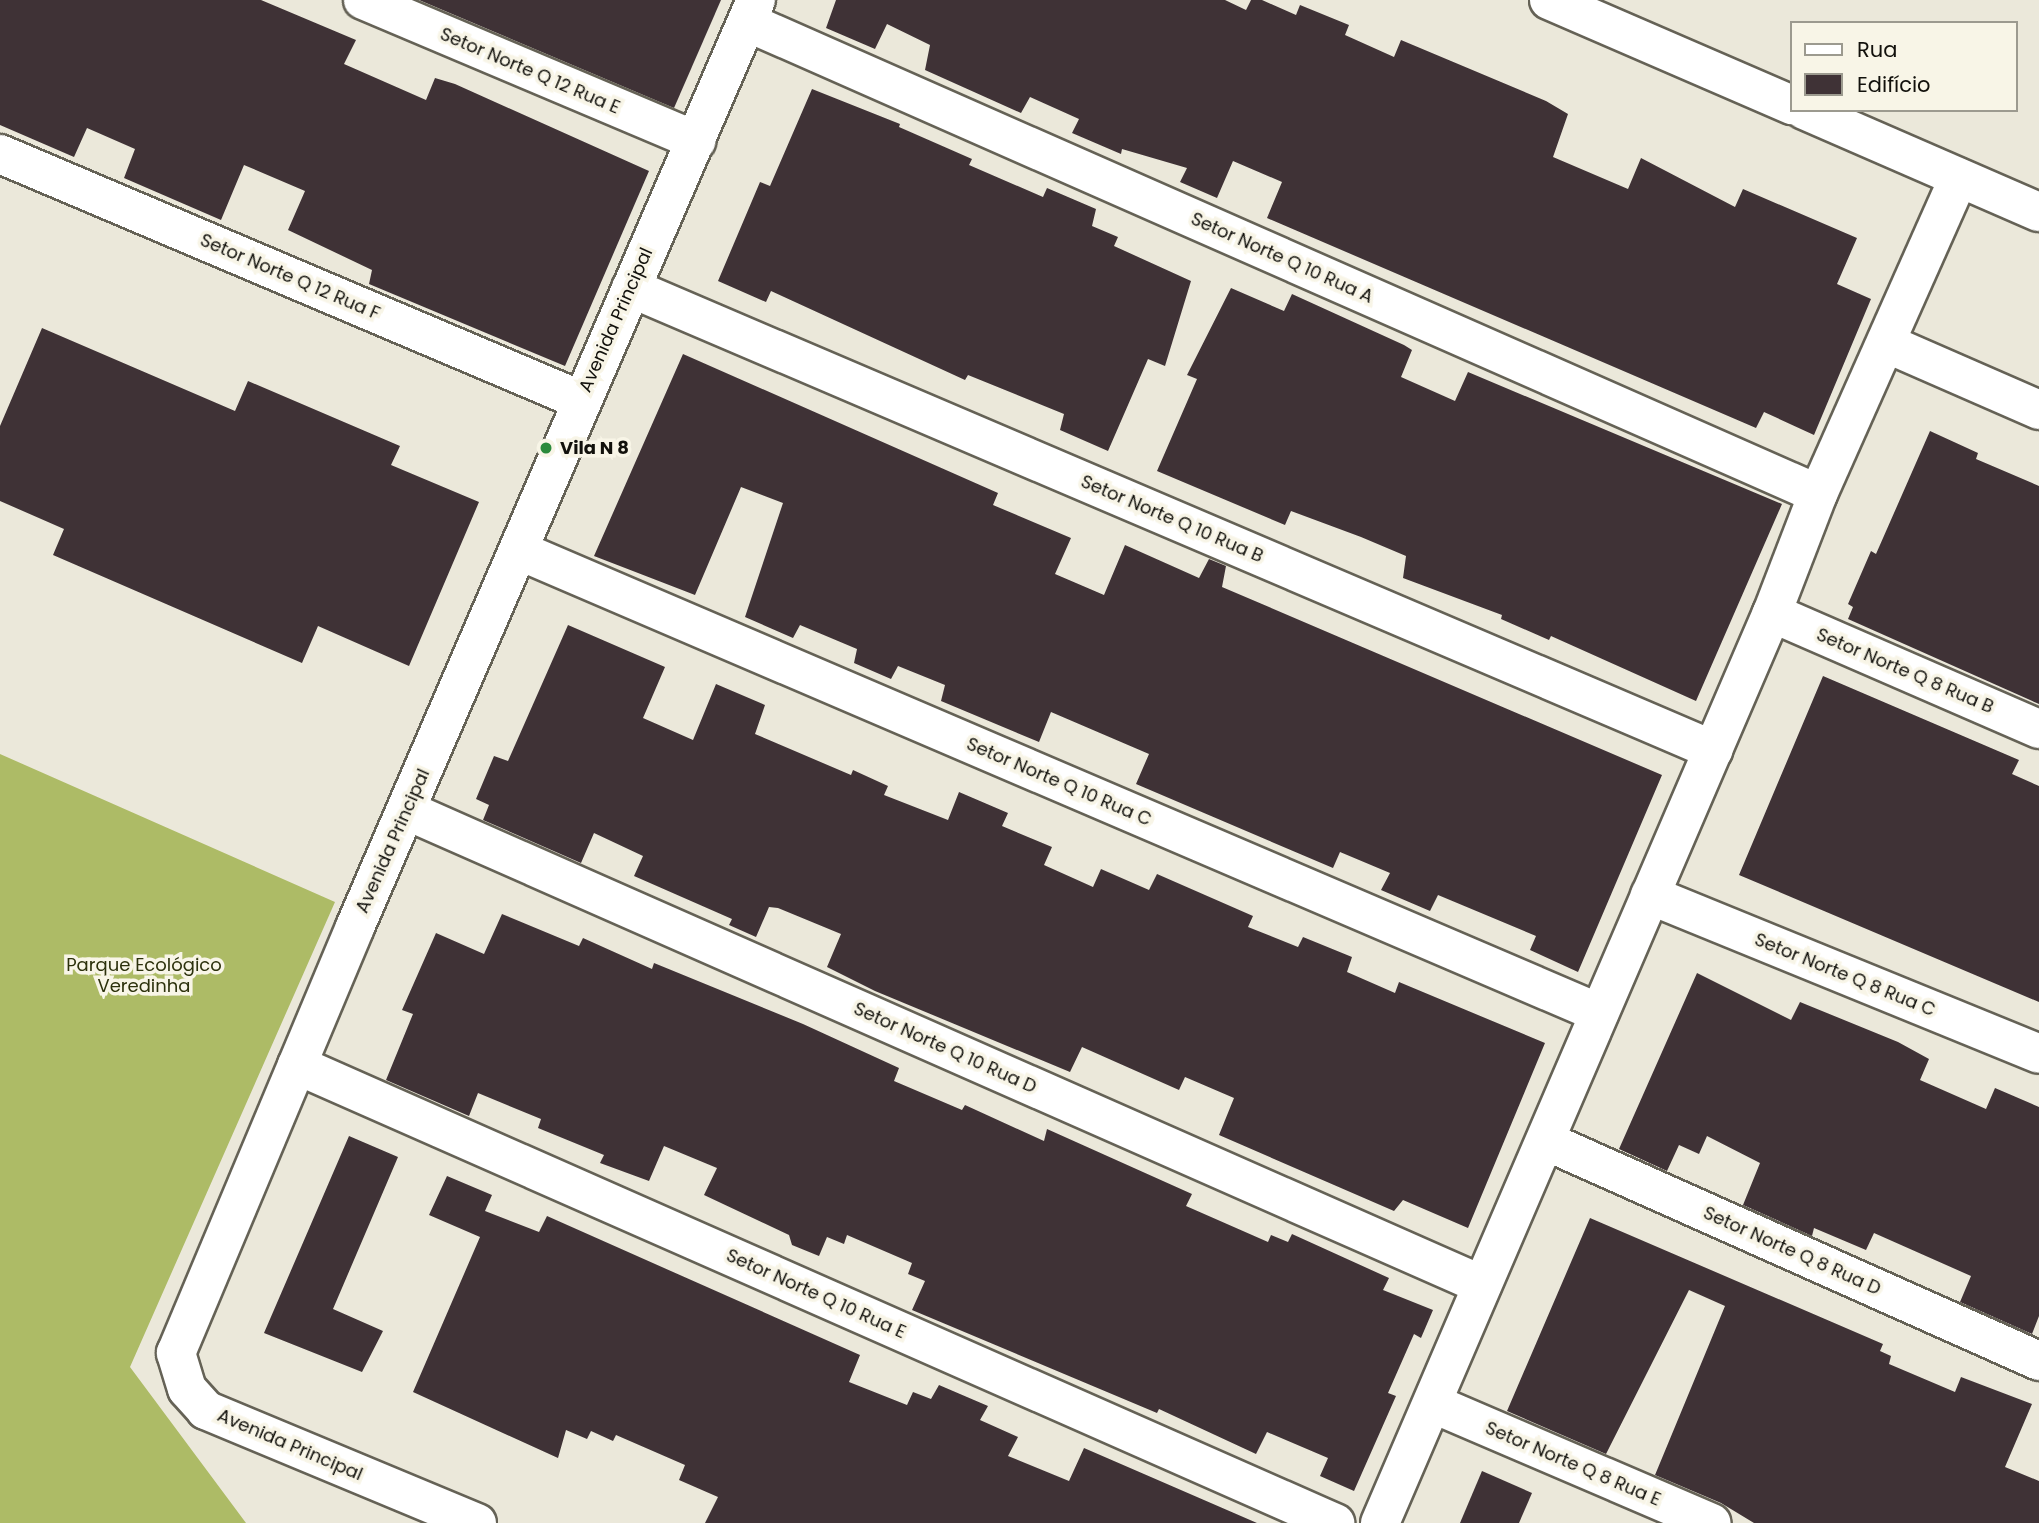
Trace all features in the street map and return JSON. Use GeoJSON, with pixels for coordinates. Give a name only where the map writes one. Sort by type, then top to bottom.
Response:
{"type":"FeatureCollection","features":[{"type":"Feature","properties":{"kind":"street","name":"Setor Norte Q 12 Rua E"},"geometry":{"type":"LineString","coordinates":[[363,0],[696,141]]}},
{"type":"Feature","properties":{"kind":"street"},"geometry":{"type":"LineString","coordinates":[[1549,0],[1790,104]]}},
{"type":"Feature","properties":{"kind":"street","name":"Avenida Principal"},"geometry":{"type":"LineString","coordinates":[[477,1523],[206,1410],[187,1389],[176,1353],[297,1065],[520,551],[580,400],[752,11]]}},
{"type":"Feature","properties":{"kind":"street","name":"Setor Norte Q 10 Rua A"},"geometry":{"type":"LineString","coordinates":[[752,11],[1818,494]]}},
{"type":"Feature","properties":{"kind":"street"},"geometry":{"type":"LineString","coordinates":[[1809,112],[2039,212]]}},
{"type":"Feature","properties":{"kind":"street","name":"Setor Norte Q 12 Rua F"},"geometry":{"type":"LineString","coordinates":[[0,154],[580,400]]}},
{"type":"Feature","properties":{"kind":"street"},"geometry":{"type":"LineString","coordinates":[[1380,1523],[1434,1404],[1482,1285],[1772,613],[1818,494],[1888,344],[1959,178]]}},
{"type":"Feature","properties":{"kind":"street","name":"Setor Norte Q 10 Rua B"},"geometry":{"type":"LineString","coordinates":[[631,288],[1713,750]]}},
{"type":"Feature","properties":{"kind":"street"},"geometry":{"type":"LineString","coordinates":[[1888,344],[2039,410]]}},
{"type":"Feature","properties":{"kind":"street","name":"Setor Norte Q 10 Rua C"},"geometry":{"type":"LineString","coordinates":[[520,551],[1599,1013]]}},
{"type":"Feature","properties":{"kind":"street","name":"Setor Norte Q 8 Rua B"},"geometry":{"type":"LineString","coordinates":[[1772,613],[2039,729]]}},
{"type":"Feature","properties":{"kind":"street","name":"Setor Norte Q 10 Rua D"},"geometry":{"type":"LineString","coordinates":[[408,811],[1482,1285]]}},
{"type":"Feature","properties":{"kind":"street","name":"Setor Norte Q 8 Rua C"},"geometry":{"type":"LineString","coordinates":[[1650,895],[2039,1054]]}},
{"type":"Feature","properties":{"kind":"street","name":"Setor Norte Q 10 Rua E"},"geometry":{"type":"LineString","coordinates":[[297,1065],[1335,1523]]}},
{"type":"Feature","properties":{"kind":"street","name":"Setor Norte Q 8 Rua D"},"geometry":{"type":"LineString","coordinates":[[1546,1141],[2039,1361]]}},
{"type":"Feature","properties":{"kind":"street","name":"Setor Norte Q 8 Rua E"},"geometry":{"type":"LineString","coordinates":[[1434,1404],[1712,1523]]}},
{"type":"Feature","properties":{"kind":"green space","name":"Parque Ecológico Veredinha"},"geometry":{"type":"Polygon","coordinates":[[[0,754],[335,902],[130,1367],[246,1523],[0,1523],[0,754]]]}},
{"type":"Feature","properties":{"kind":"building"},"geometry":{"type":"Polygon","coordinates":[[[0,0],[261,0],[356,40],[344,64],[426,100],[435,78],[455,84],[649,171],[565,366],[369,284],[372,270],[288,230],[305,191],[244,165],[221,220],[124,178],[135,149],[87,128],[74,157],[0,125],[0,0]]]}},
{"type":"Feature","properties":{"kind":"building"},"geometry":{"type":"Polygon","coordinates":[[[419,0],[721,0],[674,108],[419,0]]]}},
{"type":"Feature","properties":{"kind":"building"},"geometry":{"type":"Polygon","coordinates":[[[836,0],[1225,0],[1246,10],[1251,0],[1262,0],[1296,15],[1300,5],[1349,25],[1345,35],[1394,57],[1401,40],[1546,101],[1568,114],[1553,157],[1628,189],[1641,158],[1735,207],[1743,189],[1857,238],[1837,284],[1871,299],[1814,435],[1764,412],[1756,428],[1267,218],[1282,182],[1233,161],[1217,198],[1180,182],[1187,168],[1122,149],[1121,154],[1072,133],[1079,119],[1030,97],[1021,113],[925,70],[930,45],[887,24],[875,49],[826,28],[836,0]]]}},
{"type":"Feature","properties":{"kind":"building"},"geometry":{"type":"Polygon","coordinates":[[[812,89],[900,124],[899,127],[972,159],[969,165],[1043,197],[1047,188],[1096,209],[1092,226],[1118,237],[1114,246],[1191,281],[1165,366],[1148,359],[1108,451],[1060,430],[1064,414],[968,375],[965,380],[771,291],[766,302],[718,281],[760,182],[770,186],[812,89]]]}},
{"type":"Feature","properties":{"kind":"building"},"geometry":{"type":"Polygon","coordinates":[[[1231,288],[1284,311],[1292,294],[1404,345],[1412,350],[1401,377],[1455,401],[1468,372],[1782,504],[1696,701],[1551,636],[1549,640],[1501,619],[1502,615],[1403,578],[1406,556],[1291,511],[1285,525],[1157,471],[1197,379],[1187,375],[1231,288]]]}},
{"type":"Feature","properties":{"kind":"building"},"geometry":{"type":"Polygon","coordinates":[[[42,328],[235,411],[248,381],[400,446],[391,465],[479,502],[409,666],[318,626],[302,663],[53,555],[64,529],[0,501],[0,426],[42,328]]]}},
{"type":"Feature","properties":{"kind":"building"},"geometry":{"type":"Polygon","coordinates":[[[683,354],[998,493],[993,505],[1071,538],[1055,574],[1104,595],[1125,545],[1199,578],[1209,559],[1226,566],[1222,587],[1662,775],[1578,972],[1530,950],[1536,936],[1438,895],[1430,911],[1381,890],[1390,873],[1340,852],[1333,868],[1136,784],[1149,754],[1051,712],[1039,742],[941,701],[945,685],[898,666],[891,679],[854,663],[857,649],[800,625],[793,638],[745,617],[783,503],[741,487],[695,595],[594,556],[683,354]]]}},
{"type":"Feature","properties":{"kind":"building"},"geometry":{"type":"Polygon","coordinates":[[[1930,431],[1978,453],[1976,459],[2039,486],[2039,704],[1848,619],[1853,607],[1848,604],[1871,551],[1876,554],[1930,431]]]}},
{"type":"Feature","properties":{"kind":"building"},"geometry":{"type":"Polygon","coordinates":[[[568,625],[665,667],[643,718],[693,740],[716,684],[765,705],[755,734],[851,775],[853,770],[888,786],[884,795],[948,820],[959,792],[1008,813],[1002,826],[1052,847],[1044,865],[1093,887],[1101,869],[1149,890],[1157,874],[1253,916],[1248,927],[1298,947],[1303,937],[1352,957],[1347,972],[1395,993],[1399,982],[1545,1043],[1468,1228],[1403,1200],[1394,1211],[1219,1135],[1234,1098],[1185,1077],[1179,1090],[1082,1047],[1070,1072],[875,991],[827,967],[841,934],[778,908],[769,907],[756,937],[729,925],[732,919],[634,876],[643,856],[594,833],[581,863],[483,820],[489,805],[476,799],[494,756],[508,761],[568,625]]]}},
{"type":"Feature","properties":{"kind":"building"},"geometry":{"type":"Polygon","coordinates":[[[1823,676],[2019,760],[2012,774],[2039,786],[2039,1002],[1739,875],[1823,676]]]}},
{"type":"Feature","properties":{"kind":"building"},"geometry":{"type":"Polygon","coordinates":[[[502,914],[579,946],[583,938],[652,969],[654,963],[803,1024],[899,1068],[894,1081],[962,1110],[965,1105],[1044,1141],[1047,1129],[1192,1194],[1186,1206],[1268,1242],[1271,1235],[1288,1242],[1292,1234],[1389,1278],[1383,1290],[1433,1310],[1421,1338],[1414,1334],[1388,1393],[1396,1396],[1354,1491],[1320,1476],[1328,1458],[1267,1432],[1256,1454],[1159,1409],[1157,1413],[912,1310],[925,1281],[908,1274],[912,1263],[847,1235],[844,1244],[827,1237],[819,1256],[792,1245],[789,1235],[704,1195],[717,1168],[664,1146],[649,1181],[600,1163],[604,1155],[538,1128],[541,1119],[478,1093],[469,1116],[386,1080],[413,1014],[402,1010],[436,933],[484,954],[502,914]]]}},
{"type":"Feature","properties":{"kind":"building"},"geometry":{"type":"Polygon","coordinates":[[[1697,973],[1791,1020],[1800,1002],[1898,1042],[1929,1059],[1920,1080],[1986,1109],[1995,1088],[2039,1107],[2039,1316],[2032,1334],[1960,1302],[1971,1276],[1874,1233],[1866,1250],[1814,1228],[1812,1236],[1743,1205],[1760,1163],[1707,1136],[1699,1154],[1679,1145],[1667,1171],[1619,1149],[1697,973]]]}},
{"type":"Feature","properties":{"kind":"building"},"geometry":{"type":"Polygon","coordinates":[[[349,1136],[398,1157],[333,1309],[383,1331],[362,1372],[264,1333],[349,1136]]]}},
{"type":"Feature","properties":{"kind":"building"},"geometry":{"type":"Polygon","coordinates":[[[447,1176],[492,1195],[485,1211],[539,1232],[547,1216],[860,1355],[849,1382],[907,1405],[913,1392],[931,1399],[939,1385],[988,1406],[980,1420],[1018,1437],[1008,1456],[1069,1481],[1084,1448],[1257,1523],[705,1523],[718,1497],[679,1480],[685,1465],[616,1435],[613,1441],[591,1431],[587,1439],[566,1430],[558,1458],[413,1392],[480,1237],[429,1215],[447,1176]]]}},
{"type":"Feature","properties":{"kind":"building"},"geometry":{"type":"Polygon","coordinates":[[[1590,1218],[1883,1344],[1880,1351],[1891,1356],[1889,1364],[1955,1392],[1961,1377],[2032,1404],[2005,1467],[2039,1481],[2039,1523],[1754,1523],[1721,1503],[1655,1475],[1725,1306],[1689,1290],[1606,1454],[1507,1411],[1590,1218]]]}},
{"type":"Feature","properties":{"kind":"building"},"geometry":{"type":"Polygon","coordinates":[[[1482,1471],[1532,1493],[1519,1523],[1460,1523],[1482,1471]]]}},
{"type":"Feature","properties":{"kind":"place","name":"Vila N 8"},"geometry":{"type":"Point","coordinates":[546,448]}}]}
